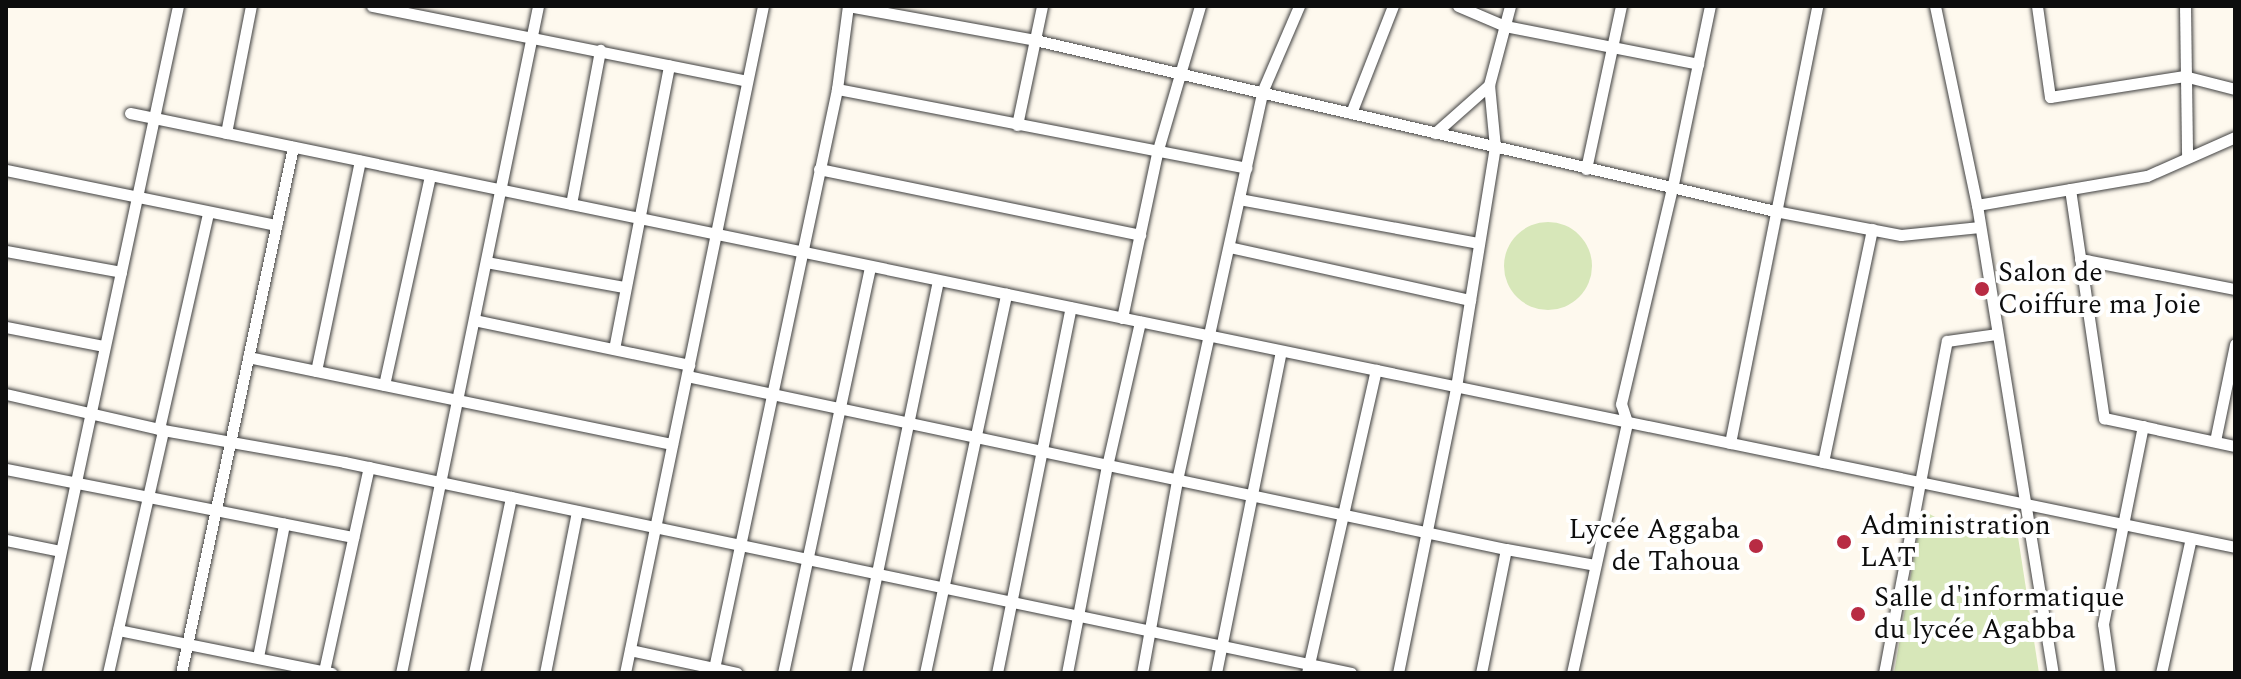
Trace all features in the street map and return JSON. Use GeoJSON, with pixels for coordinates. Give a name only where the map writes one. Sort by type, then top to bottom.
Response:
{"type":"FeatureCollection","features":[{"type":"Feature","properties":{"kind":"street"},"geometry":{"type":"LineString","coordinates":[[35,673],[178,6]]}},
{"type":"Feature","properties":{"kind":"street"},"geometry":{"type":"LineString","coordinates":[[226,133],[251,6]]}},
{"type":"Feature","properties":{"kind":"street"},"geometry":{"type":"LineString","coordinates":[[372,6],[747,81]]}},
{"type":"Feature","properties":{"kind":"street"},"geometry":{"type":"LineString","coordinates":[[401,673],[538,6]]}},
{"type":"Feature","properties":{"kind":"street"},"geometry":{"type":"LineString","coordinates":[[625,673],[763,6]]}},
{"type":"Feature","properties":{"kind":"street"},"geometry":{"type":"LineString","coordinates":[[714,671],[837,89],[848,6],[1035,40],[1775,211],[1901,235],[1980,227]]}},
{"type":"Feature","properties":{"kind":"street"},"geometry":{"type":"LineString","coordinates":[[1017,125],[1042,6]]}},
{"type":"Feature","properties":{"kind":"street"},"geometry":{"type":"LineString","coordinates":[[1122,318],[1157,153],[1178,72],[1200,6]]}},
{"type":"Feature","properties":{"kind":"street"},"geometry":{"type":"LineString","coordinates":[[1142,673],[1177,480],[1262,92],[1299,6]]}},
{"type":"Feature","properties":{"kind":"street"},"geometry":{"type":"LineString","coordinates":[[1351,113],[1393,6]]}},
{"type":"Feature","properties":{"kind":"street"},"geometry":{"type":"LineString","coordinates":[[1458,6],[1505,26],[1698,64]]}},
{"type":"Feature","properties":{"kind":"street"},"geometry":{"type":"LineString","coordinates":[[1398,673],[1456,387],[1495,147],[1489,85],[1510,6]]}},
{"type":"Feature","properties":{"kind":"street"},"geometry":{"type":"LineString","coordinates":[[1586,169],[1621,6]]}},
{"type":"Feature","properties":{"kind":"street"},"geometry":{"type":"LineString","coordinates":[[1572,673],[1627,422],[1621,404],[1672,189],[1710,6]]}},
{"type":"Feature","properties":{"kind":"street"},"geometry":{"type":"LineString","coordinates":[[1730,443],[1817,6]]}},
{"type":"Feature","properties":{"kind":"street"},"geometry":{"type":"LineString","coordinates":[[1935,6],[1977,205],[2053,673]]}},
{"type":"Feature","properties":{"kind":"street"},"geometry":{"type":"LineString","coordinates":[[2037,6],[2050,97],[2184,76],[2235,89]]}},
{"type":"Feature","properties":{"kind":"street"},"geometry":{"type":"LineString","coordinates":[[2185,6],[2187,157]]}},
{"type":"Feature","properties":{"kind":"street"},"geometry":{"type":"LineString","coordinates":[[571,204],[600,50]]}},
{"type":"Feature","properties":{"kind":"street"},"geometry":{"type":"LineString","coordinates":[[614,349],[669,65]]}},
{"type":"Feature","properties":{"kind":"street"},"geometry":{"type":"LineString","coordinates":[[1435,133],[1489,85]]}},
{"type":"Feature","properties":{"kind":"street"},"geometry":{"type":"LineString","coordinates":[[837,89],[1246,168]]}},
{"type":"Feature","properties":{"kind":"street"},"geometry":{"type":"LineString","coordinates":[[130,113],[2235,547]]}},
{"type":"Feature","properties":{"kind":"street"},"geometry":{"type":"LineString","coordinates":[[1977,205],[2147,176],[2235,137]]}},
{"type":"Feature","properties":{"kind":"street"},"geometry":{"type":"LineString","coordinates":[[181,673],[293,147]]}},
{"type":"Feature","properties":{"kind":"street"},"geometry":{"type":"LineString","coordinates":[[316,371],[360,161]]}},
{"type":"Feature","properties":{"kind":"street"},"geometry":{"type":"LineString","coordinates":[[819,169],[1140,235]]}},
{"type":"Feature","properties":{"kind":"street"},"geometry":{"type":"LineString","coordinates":[[6,170],[276,225]]}},
{"type":"Feature","properties":{"kind":"street"},"geometry":{"type":"LineString","coordinates":[[384,385],[430,175]]}},
{"type":"Feature","properties":{"kind":"street"},"geometry":{"type":"LineString","coordinates":[[2070,189],[2104,418],[2235,446]]}},
{"type":"Feature","properties":{"kind":"street"},"geometry":{"type":"LineString","coordinates":[[1239,199],[1479,243]]}},
{"type":"Feature","properties":{"kind":"street"},"geometry":{"type":"LineString","coordinates":[[108,673],[208,213]]}},
{"type":"Feature","properties":{"kind":"street"},"geometry":{"type":"LineString","coordinates":[[1823,462],[1872,229]]}},
{"type":"Feature","properties":{"kind":"street"},"geometry":{"type":"LineString","coordinates":[[1229,247],[1470,300]]}},
{"type":"Feature","properties":{"kind":"street"},"geometry":{"type":"LineString","coordinates":[[6,251],[121,272]]}},
{"type":"Feature","properties":{"kind":"street"},"geometry":{"type":"LineString","coordinates":[[2080,259],[2235,289]]}},
{"type":"Feature","properties":{"kind":"street"},"geometry":{"type":"LineString","coordinates":[[486,262],[624,287]]}},
{"type":"Feature","properties":{"kind":"street"},"geometry":{"type":"LineString","coordinates":[[783,673],[870,266]]}},
{"type":"Feature","properties":{"kind":"street"},"geometry":{"type":"LineString","coordinates":[[856,673],[938,280]]}},
{"type":"Feature","properties":{"kind":"street"},"geometry":{"type":"LineString","coordinates":[[925,673],[973,435],[1006,294]]}},
{"type":"Feature","properties":{"kind":"street"},"geometry":{"type":"LineString","coordinates":[[997,673],[1045,449],[1071,307]]}},
{"type":"Feature","properties":{"kind":"street"},"geometry":{"type":"LineString","coordinates":[[474,320],[614,349],[838,408],[1045,449],[1107,466],[1342,512],[1506,549],[1595,565]]}},
{"type":"Feature","properties":{"kind":"street"},"geometry":{"type":"LineString","coordinates":[[1067,673],[1107,466],[1140,322]]}},
{"type":"Feature","properties":{"kind":"street"},"geometry":{"type":"LineString","coordinates":[[6,327],[104,346]]}},
{"type":"Feature","properties":{"kind":"street"},"geometry":{"type":"LineString","coordinates":[[1884,673],[1947,341],[1996,334]]}},
{"type":"Feature","properties":{"kind":"street"},"geometry":{"type":"LineString","coordinates":[[2215,441],[2235,344]]}},
{"type":"Feature","properties":{"kind":"street"},"geometry":{"type":"LineString","coordinates":[[1216,673],[1281,351]]}},
{"type":"Feature","properties":{"kind":"street"},"geometry":{"type":"LineString","coordinates":[[248,357],[672,444]]}},
{"type":"Feature","properties":{"kind":"street"},"geometry":{"type":"LineString","coordinates":[[1308,669],[1376,370]]}},
{"type":"Feature","properties":{"kind":"street"},"geometry":{"type":"LineString","coordinates":[[6,394],[161,430],[369,467],[875,575],[1152,630],[1308,669],[1351,673]]}},
{"type":"Feature","properties":{"kind":"street"},"geometry":{"type":"LineString","coordinates":[[2110,673],[2103,624],[2143,426]]}},
{"type":"Feature","properties":{"kind":"street"},"geometry":{"type":"LineString","coordinates":[[118,630],[328,672],[369,467]]}},
{"type":"Feature","properties":{"kind":"street"},"geometry":{"type":"LineString","coordinates":[[6,469],[353,537]]}},
{"type":"Feature","properties":{"kind":"street"},"geometry":{"type":"LineString","coordinates":[[474,673],[511,497]]}},
{"type":"Feature","properties":{"kind":"street"},"geometry":{"type":"LineString","coordinates":[[545,673],[577,511]]}},
{"type":"Feature","properties":{"kind":"street"},"geometry":{"type":"LineString","coordinates":[[258,657],[284,524]]}},
{"type":"Feature","properties":{"kind":"street"},"geometry":{"type":"LineString","coordinates":[[2161,673],[2191,538]]}},
{"type":"Feature","properties":{"kind":"street"},"geometry":{"type":"LineString","coordinates":[[6,540],[60,551]]}},
{"type":"Feature","properties":{"kind":"street"},"geometry":{"type":"LineString","coordinates":[[1481,673],[1506,549]]}},
{"type":"Feature","properties":{"kind":"street"},"geometry":{"type":"LineString","coordinates":[[630,650],[714,671],[737,673]]}},
{"type":"Feature","properties":{"kind":"green space"},"geometry":{"type":"Polygon","coordinates":[[[1548,222],[1565,226],[1579,235],[1588,249],[1592,266],[1588,283],[1579,297],[1565,306],[1548,310],[1531,306],[1517,297],[1508,283],[1504,266],[1508,249],[1517,235],[1531,226],[1548,222]]]}},
{"type":"Feature","properties":{"kind":"green space"},"geometry":{"type":"Polygon","coordinates":[[[1922,510],[1965,533],[2016,524],[2039,673],[1894,673],[1922,510]]]}},
{"type":"Feature","properties":{"kind":"place","name":"Salon de Coiffure ma Joie"},"geometry":{"type":"Point","coordinates":[1982,289]}},
{"type":"Feature","properties":{"kind":"place","name":"Administration LAT"},"geometry":{"type":"Point","coordinates":[1844,542]}},
{"type":"Feature","properties":{"kind":"place","name":"Lycée Aggaba de Tahoua"},"geometry":{"type":"Point","coordinates":[1756,546]}},
{"type":"Feature","properties":{"kind":"place","name":"Salle d'informatique du lycée Agabba"},"geometry":{"type":"Point","coordinates":[1858,614]}}]}
